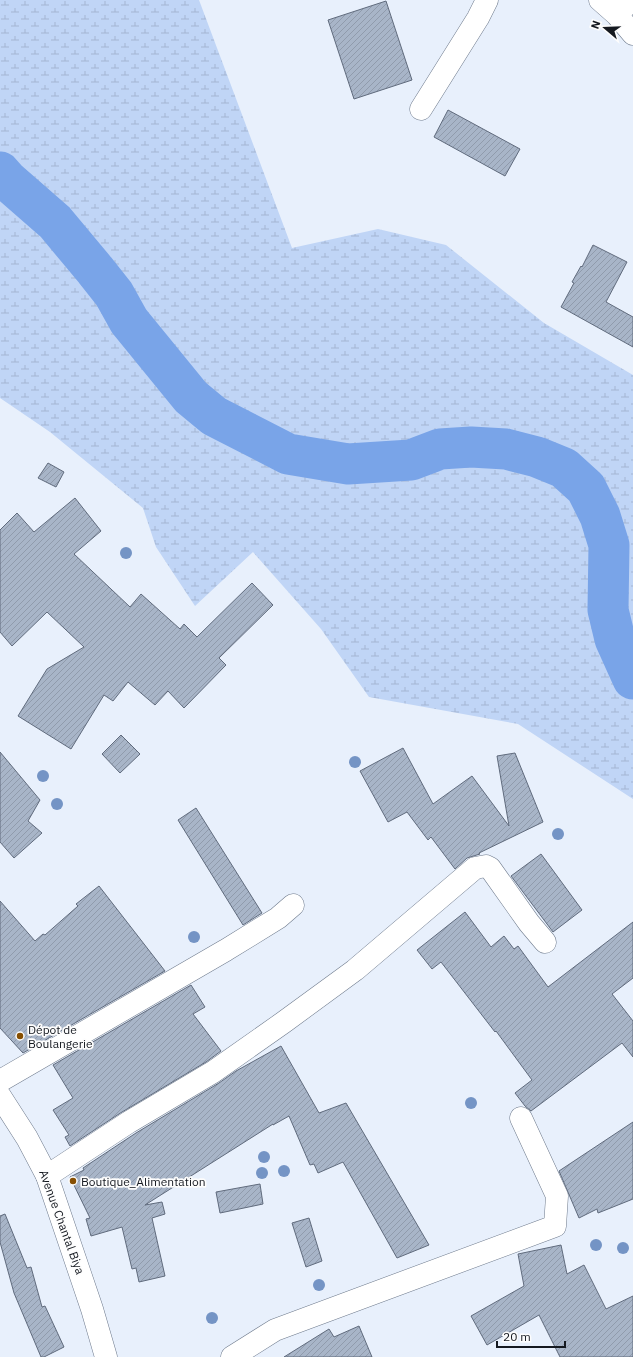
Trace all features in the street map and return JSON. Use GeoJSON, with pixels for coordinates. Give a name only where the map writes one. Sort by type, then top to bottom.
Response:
{"type":"FeatureCollection","features":[{"type":"Feature","properties":{"kind":"street"},"geometry":{"type":"LineString","coordinates":[[421,109],[478,18],[487,0]]}},
{"type":"Feature","properties":{"kind":"street"},"geometry":{"type":"LineString","coordinates":[[600,0],[624,7],[633,34]]}},
{"type":"Feature","properties":{"kind":"street"},"geometry":{"type":"LineString","coordinates":[[47,1176],[129,1122],[213,1072],[284,1022],[355,970],[475,868],[486,866],[490,868],[529,923],[545,942]]}},
{"type":"Feature","properties":{"kind":"street"},"geometry":{"type":"LineString","coordinates":[[0,1082],[226,950],[278,918],[293,905]]}},
{"type":"Feature","properties":{"kind":"street","name":"Avenue Chantal Biya"},"geometry":{"type":"LineString","coordinates":[[0,1096],[27,1138],[47,1176],[92,1309],[106,1357]]}},
{"type":"Feature","properties":{"kind":"street"},"geometry":{"type":"LineString","coordinates":[[232,1357],[275,1330],[555,1226],[557,1196],[521,1118]]}},
{"type":"Feature","properties":{"kind":"green space"},"geometry":{"type":"Polygon","coordinates":[[[0,0],[199,0],[292,248],[378,229],[446,245],[544,323],[633,375],[633,799],[518,724],[369,697],[321,629],[253,552],[195,606],[156,547],[143,508],[50,432],[0,398],[0,0]]]}},
{"type":"Feature","properties":{"kind":"building"},"geometry":{"type":"Polygon","coordinates":[[[386,1],[412,80],[354,99],[328,20],[386,1]]]}},
{"type":"Feature","properties":{"kind":"building"},"geometry":{"type":"Polygon","coordinates":[[[448,110],[520,149],[505,176],[434,137],[448,110]]]}},
{"type":"Feature","properties":{"kind":"building"},"geometry":{"type":"Polygon","coordinates":[[[593,245],[627,262],[606,302],[633,317],[633,347],[561,307],[574,283],[572,282],[581,266],[582,267],[593,245]]]}},
{"type":"Feature","properties":{"kind":"building"},"geometry":{"type":"Polygon","coordinates":[[[48,463],[64,472],[56,487],[38,478],[48,463]]]}},
{"type":"Feature","properties":{"kind":"building"},"geometry":{"type":"Polygon","coordinates":[[[75,498],[101,531],[74,554],[130,607],[141,594],[180,629],[184,624],[197,637],[252,583],[273,605],[219,658],[226,665],[184,708],[168,691],[155,705],[128,682],[113,701],[104,695],[71,749],[18,716],[47,669],[84,647],[47,612],[12,646],[0,632],[0,530],[17,513],[34,532],[75,498]]]}},
{"type":"Feature","properties":{"kind":"building"},"geometry":{"type":"Polygon","coordinates":[[[121,735],[140,754],[120,773],[102,754],[121,735]]]}},
{"type":"Feature","properties":{"kind":"building"},"geometry":{"type":"Polygon","coordinates":[[[403,748],[433,804],[472,776],[509,826],[497,756],[515,753],[543,822],[479,853],[480,854],[467,858],[455,869],[431,837],[428,840],[407,812],[388,822],[360,771],[403,748]]]}},
{"type":"Feature","properties":{"kind":"building"},"geometry":{"type":"Polygon","coordinates":[[[0,752],[40,800],[28,821],[42,833],[14,858],[0,842],[0,752]]]}},
{"type":"Feature","properties":{"kind":"building"},"geometry":{"type":"Polygon","coordinates":[[[196,808],[262,913],[243,925],[178,820],[196,808]]]}},
{"type":"Feature","properties":{"kind":"building"},"geometry":{"type":"Polygon","coordinates":[[[541,854],[582,910],[553,932],[511,876],[541,854]]]}},
{"type":"Feature","properties":{"kind":"building"},"geometry":{"type":"Polygon","coordinates":[[[99,886],[165,971],[23,1053],[0,1028],[0,901],[35,941],[43,934],[45,935],[78,906],[76,904],[99,886]]]}},
{"type":"Feature","properties":{"kind":"building"},"geometry":{"type":"Polygon","coordinates":[[[465,912],[491,947],[504,936],[514,949],[518,946],[548,987],[633,922],[633,978],[612,994],[633,1021],[633,1057],[622,1043],[531,1111],[525,1106],[515,1093],[532,1080],[496,1031],[495,1032],[441,962],[432,969],[417,950],[465,912]]]}},
{"type":"Feature","properties":{"kind":"building"},"geometry":{"type":"Polygon","coordinates":[[[191,985],[205,1007],[193,1014],[221,1051],[206,1062],[122,1112],[70,1146],[65,1137],[69,1135],[53,1110],[73,1098],[53,1065],[191,985]]]}},
{"type":"Feature","properties":{"kind":"building"},"geometry":{"type":"Polygon","coordinates":[[[281,1046],[319,1113],[346,1103],[429,1245],[397,1258],[343,1162],[318,1173],[314,1164],[310,1165],[289,1116],[273,1124],[145,1205],[162,1202],[165,1214],[152,1218],[165,1276],[139,1282],[136,1268],[132,1269],[122,1227],[91,1236],[86,1219],[90,1218],[70,1177],[84,1170],[83,1168],[136,1133],[219,1083],[236,1071],[281,1046]]]}},
{"type":"Feature","properties":{"kind":"building"},"geometry":{"type":"Polygon","coordinates":[[[633,1122],[633,1199],[598,1213],[597,1209],[579,1218],[559,1171],[633,1122]]]}},
{"type":"Feature","properties":{"kind":"building"},"geometry":{"type":"Polygon","coordinates":[[[260,1184],[263,1204],[220,1213],[216,1192],[260,1184]]]}},
{"type":"Feature","properties":{"kind":"building"},"geometry":{"type":"Polygon","coordinates":[[[5,1214],[27,1268],[31,1267],[42,1307],[45,1306],[64,1347],[44,1357],[41,1357],[14,1293],[0,1242],[0,1216],[5,1214]]]}},
{"type":"Feature","properties":{"kind":"building"},"geometry":{"type":"Polygon","coordinates":[[[309,1218],[322,1261],[306,1267],[292,1223],[309,1218]]]}},
{"type":"Feature","properties":{"kind":"building"},"geometry":{"type":"Polygon","coordinates":[[[561,1245],[567,1274],[584,1265],[606,1309],[633,1296],[633,1357],[560,1357],[539,1315],[487,1345],[471,1316],[524,1286],[518,1254],[561,1245]]]}},
{"type":"Feature","properties":{"kind":"building"},"geometry":{"type":"Polygon","coordinates":[[[359,1326],[372,1357],[284,1357],[329,1329],[334,1337],[359,1326]]]}},
{"type":"Feature","properties":{"kind":"waterway"},"geometry":{"type":"LineString","coordinates":[[0,172],[8,181],[55,222],[114,294],[129,321],[191,397],[214,416],[288,454],[348,464],[411,460],[440,449],[471,447],[506,449],[537,457],[564,468],[586,488],[600,516],[609,545],[608,610],[615,639],[633,679]]}},
{"type":"Feature","properties":{"kind":"place","name":"Dépot de Boulangerie"},"geometry":{"type":"Point","coordinates":[20,1036]}},
{"type":"Feature","properties":{"kind":"place","name":"Boutique_Alimentation"},"geometry":{"type":"Point","coordinates":[73,1181]}}]}
